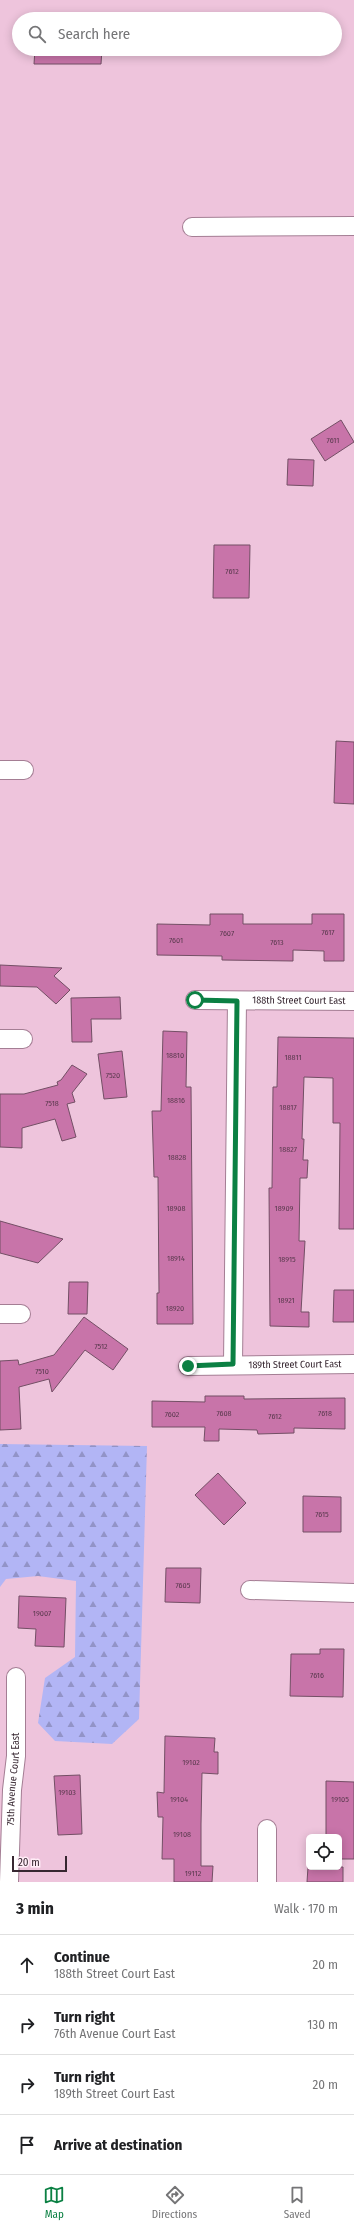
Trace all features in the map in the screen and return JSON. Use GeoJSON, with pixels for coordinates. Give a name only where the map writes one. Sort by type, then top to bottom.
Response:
{"type":"FeatureCollection","features":[{"type":"Feature","properties":{"kind":"street"},"geometry":{"type":"LineString","coordinates":[[192,227],[354,226]]}},
{"type":"Feature","properties":{"kind":"street"},"geometry":{"type":"LineString","coordinates":[[0,770],[24,770]]}},
{"type":"Feature","properties":{"kind":"street","name":"188th Street Court East"},"geometry":{"type":"LineString","coordinates":[[195,1000],[354,1001]]}},
{"type":"Feature","properties":{"kind":"street"},"geometry":{"type":"LineString","coordinates":[[233,1364],[237,1001]]}},
{"type":"Feature","properties":{"kind":"street"},"geometry":{"type":"LineString","coordinates":[[0,1039],[23,1039]]}},
{"type":"Feature","properties":{"kind":"street"},"geometry":{"type":"LineString","coordinates":[[0,1314],[21,1314]]}},
{"type":"Feature","properties":{"kind":"street","name":"189th Street Court East"},"geometry":{"type":"LineString","coordinates":[[188,1366],[233,1364],[354,1364]]}},
{"type":"Feature","properties":{"kind":"street"},"geometry":{"type":"LineString","coordinates":[[250,1590],[354,1592]]}},
{"type":"Feature","properties":{"kind":"street","name":"75th Avenue Court East"},"geometry":{"type":"LineString","coordinates":[[9,1882],[12,1790],[16,1756],[16,1677]]}},
{"type":"Feature","properties":{"kind":"street"},"geometry":{"type":"LineString","coordinates":[[267,1829],[267,1882]]}},
{"type":"Feature","properties":{"kind":"green space"},"geometry":{"type":"Polygon","coordinates":[[[0,1444],[147,1446],[139,1719],[112,1744],[55,1741],[38,1723],[45,1678],[75,1657],[76,1581],[38,1576],[6,1579],[0,1587],[0,1444]]]}},
{"type":"Feature","properties":{"kind":"building"},"geometry":{"type":"Polygon","coordinates":[[[35,56],[102,56],[101,64],[34,64],[35,56]]]}},
{"type":"Feature","properties":{"kind":"building"},"geometry":{"type":"Polygon","coordinates":[[[341,420],[354,442],[325,461],[311,439],[341,420]]]}},
{"type":"Feature","properties":{"kind":"building"},"geometry":{"type":"Polygon","coordinates":[[[288,459],[314,460],[313,486],[287,485],[288,459]]]}},
{"type":"Feature","properties":{"kind":"building"},"geometry":{"type":"Polygon","coordinates":[[[214,545],[250,545],[249,598],[213,598],[214,545]]]}},
{"type":"Feature","properties":{"kind":"building"},"geometry":{"type":"Polygon","coordinates":[[[336,741],[354,742],[354,804],[334,803],[336,741]]]}},
{"type":"Feature","properties":{"kind":"building"},"geometry":{"type":"Polygon","coordinates":[[[210,914],[243,914],[243,924],[312,924],[312,914],[344,914],[344,961],[324,961],[324,951],[293,950],[293,961],[222,960],[222,956],[157,955],[157,924],[210,925],[210,914]]]}},
{"type":"Feature","properties":{"kind":"building"},"geometry":{"type":"Polygon","coordinates":[[[0,965],[62,968],[54,976],[70,990],[56,1004],[37,987],[0,986],[0,965]]]}},
{"type":"Feature","properties":{"kind":"building"},"geometry":{"type":"Polygon","coordinates":[[[120,997],[121,1019],[91,1019],[92,1042],[72,1042],[71,998],[120,997]]]}},
{"type":"Feature","properties":{"kind":"building"},"geometry":{"type":"Polygon","coordinates":[[[163,1031],[187,1032],[186,1087],[191,1087],[193,1324],[157,1324],[157,1293],[159,1293],[158,1177],[154,1177],[152,1111],[161,1111],[163,1031]]]}},
{"type":"Feature","properties":{"kind":"building"},"geometry":{"type":"Polygon","coordinates":[[[278,1037],[354,1038],[354,1229],[339,1229],[340,1123],[333,1123],[333,1078],[304,1077],[302,1139],[304,1139],[303,1160],[308,1160],[307,1178],[300,1178],[299,1241],[305,1241],[301,1312],[309,1312],[309,1327],[270,1326],[269,1188],[272,1188],[273,1087],[277,1087],[278,1037]]]}},
{"type":"Feature","properties":{"kind":"building"},"geometry":{"type":"Polygon","coordinates":[[[122,1051],[127,1097],[104,1099],[98,1054],[122,1051]]]}},
{"type":"Feature","properties":{"kind":"building"},"geometry":{"type":"Polygon","coordinates":[[[72,1065],[87,1074],[72,1093],[75,1102],[67,1104],[76,1137],[62,1141],[55,1119],[22,1128],[22,1148],[0,1147],[0,1094],[24,1094],[58,1085],[57,1082],[61,1080],[72,1065]]]}},
{"type":"Feature","properties":{"kind":"building"},"geometry":{"type":"Polygon","coordinates":[[[0,1221],[63,1239],[38,1263],[0,1253],[0,1221]]]}},
{"type":"Feature","properties":{"kind":"building"},"geometry":{"type":"Polygon","coordinates":[[[69,1282],[88,1282],[87,1314],[68,1314],[69,1282]]]}},
{"type":"Feature","properties":{"kind":"building"},"geometry":{"type":"Polygon","coordinates":[[[334,1290],[354,1290],[354,1322],[333,1322],[334,1290]]]}},
{"type":"Feature","properties":{"kind":"building"},"geometry":{"type":"Polygon","coordinates":[[[84,1317],[128,1349],[113,1370],[85,1350],[52,1392],[49,1379],[19,1387],[21,1429],[0,1430],[0,1361],[18,1360],[19,1365],[54,1355],[84,1317]]]}},
{"type":"Feature","properties":{"kind":"building"},"geometry":{"type":"Polygon","coordinates":[[[205,1396],[244,1396],[244,1399],[345,1398],[345,1429],[294,1428],[294,1433],[258,1434],[257,1430],[219,1429],[219,1441],[204,1441],[205,1427],[152,1427],[152,1401],[205,1402],[205,1396]]]}},
{"type":"Feature","properties":{"kind":"building"},"geometry":{"type":"Polygon","coordinates":[[[218,1473],[246,1503],[224,1525],[195,1495],[218,1473]]]}},
{"type":"Feature","properties":{"kind":"building"},"geometry":{"type":"Polygon","coordinates":[[[303,1496],[341,1497],[341,1532],[303,1532],[303,1496]]]}},
{"type":"Feature","properties":{"kind":"building"},"geometry":{"type":"Polygon","coordinates":[[[166,1568],[201,1568],[200,1603],[165,1602],[166,1568]]]}},
{"type":"Feature","properties":{"kind":"building"},"geometry":{"type":"Polygon","coordinates":[[[19,1596],[66,1598],[64,1647],[35,1646],[36,1629],[18,1628],[19,1596]]]}},
{"type":"Feature","properties":{"kind":"building"},"geometry":{"type":"Polygon","coordinates":[[[320,1649],[344,1649],[343,1697],[290,1696],[291,1654],[320,1654],[320,1649]]]}},
{"type":"Feature","properties":{"kind":"building"},"geometry":{"type":"Polygon","coordinates":[[[165,1736],[215,1738],[214,1752],[218,1752],[218,1774],[202,1773],[201,1866],[213,1866],[212,1882],[174,1882],[174,1859],[162,1859],[163,1817],[158,1817],[157,1792],[164,1793],[165,1736]]]}},
{"type":"Feature","properties":{"kind":"building"},"geometry":{"type":"Polygon","coordinates":[[[80,1775],[82,1834],[58,1835],[54,1776],[80,1775]]]}},
{"type":"Feature","properties":{"kind":"building"},"geometry":{"type":"Polygon","coordinates":[[[326,1781],[354,1782],[354,1859],[342,1859],[342,1834],[326,1834],[326,1781]]]}},
{"type":"Feature","properties":{"kind":"building"},"geometry":{"type":"Polygon","coordinates":[[[343,1867],[343,1882],[307,1882],[308,1870],[342,1870],[343,1867]]]}},
{"type":"Feature","properties":{"kind":"route"},"geometry":{"type":"LineString","coordinates":[[188,1366],[233,1364],[237,1001],[195,1000]]}}]}
